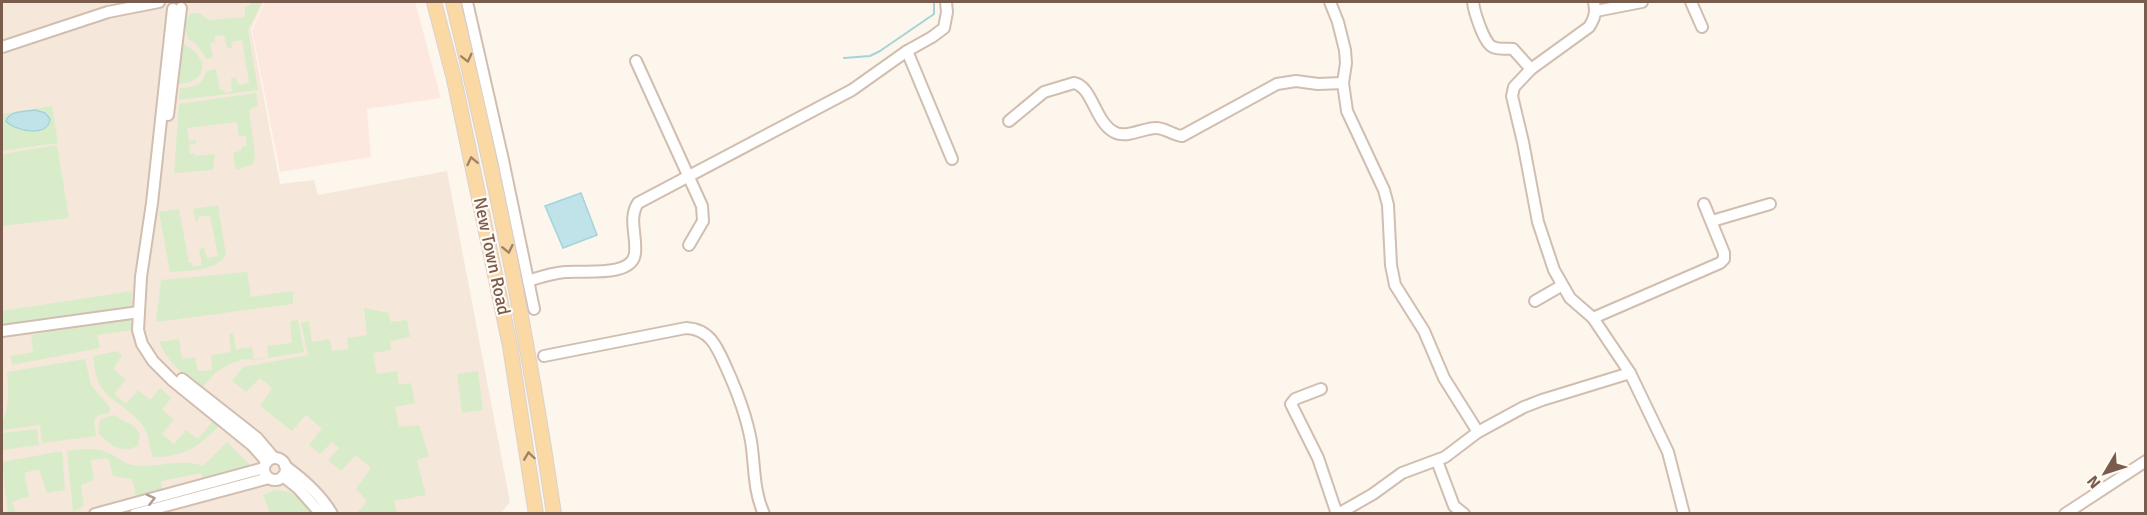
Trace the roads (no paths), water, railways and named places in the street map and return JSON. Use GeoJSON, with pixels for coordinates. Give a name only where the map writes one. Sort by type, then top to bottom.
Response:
{"type":"FeatureCollection","features":[{"type":"Feature","properties":{"kind":"main road","name":"New Town Road"},"geometry":{"type":"LineString","coordinates":[[434,2],[454,79],[482,234],[510,346],[536,513]]}},
{"type":"Feature","properties":{"kind":"main road","name":"New Town Road"},"geometry":{"type":"LineString","coordinates":[[453,2],[475,93],[530,355],[554,513]]}},
{"type":"Feature","properties":{"kind":"street"},"geometry":{"type":"LineString","coordinates":[[2,42],[65,20],[133,2]]}},
{"type":"Feature","properties":{"kind":"street"},"geometry":{"type":"LineString","coordinates":[[2,47],[108,12],[159,2]]}},
{"type":"Feature","properties":{"kind":"street"},"geometry":{"type":"LineString","coordinates":[[467,2],[534,309]]}},
{"type":"Feature","properties":{"kind":"street"},"geometry":{"type":"LineString","coordinates":[[528,281],[554,273],[608,271],[634,261],[634,209],[646,198],[852,90],[944,28],[946,2]]}},
{"type":"Feature","properties":{"kind":"street"},"geometry":{"type":"LineString","coordinates":[[1330,2],[1345,50],[1343,83],[1347,111],[1384,190],[1388,205],[1390,265],[1395,285],[1424,331],[1449,387],[1478,432]]}},
{"type":"Feature","properties":{"kind":"street"},"geometry":{"type":"LineString","coordinates":[[1473,2],[1489,45],[1495,48],[1513,49],[1531,69]]}},
{"type":"Feature","properties":{"kind":"street"},"geometry":{"type":"LineString","coordinates":[[1642,2],[1595,6],[1594,20],[1589,27],[1531,69],[1514,87],[1512,96],[1538,222],[1562,286],[1570,298],[1593,318],[1630,373],[1668,452],[1682,513]]}},
{"type":"Feature","properties":{"kind":"street"},"geometry":{"type":"LineString","coordinates":[[1691,2],[1702,27]]}},
{"type":"Feature","properties":{"kind":"street"},"geometry":{"type":"LineString","coordinates":[[177,9],[141,277],[138,330],[142,344],[153,361],[172,380],[252,445],[269,466]]}},
{"type":"Feature","properties":{"kind":"street"},"geometry":{"type":"LineString","coordinates":[[908,51],[952,159]]}},
{"type":"Feature","properties":{"kind":"street"},"geometry":{"type":"LineString","coordinates":[[636,61],[702,206],[703,221],[689,245]]}},
{"type":"Feature","properties":{"kind":"street"},"geometry":{"type":"LineString","coordinates":[[1009,121],[1044,92],[1074,83],[1086,90],[1094,108],[1113,132],[1124,134],[1157,128],[1182,136],[1277,84],[1296,81],[1318,84],[1343,83]]}},
{"type":"Feature","properties":{"kind":"street"},"geometry":{"type":"LineString","coordinates":[[168,84],[144,329],[158,357],[257,438],[276,479],[284,471]]}},
{"type":"Feature","properties":{"kind":"street"},"geometry":{"type":"LineString","coordinates":[[1593,318],[1720,263],[1724,259],[1704,204]]}},
{"type":"Feature","properties":{"kind":"street"},"geometry":{"type":"LineString","coordinates":[[1712,221],[1770,204]]}},
{"type":"Feature","properties":{"kind":"street"},"geometry":{"type":"LineString","coordinates":[[1535,301],[1562,286]]}},
{"type":"Feature","properties":{"kind":"street"},"geometry":{"type":"LineString","coordinates":[[2,332],[139,312]]}},
{"type":"Feature","properties":{"kind":"street"},"geometry":{"type":"LineString","coordinates":[[544,356],[686,328],[705,332],[717,348],[742,402],[750,439],[756,488],[764,513]]}},
{"type":"Feature","properties":{"kind":"street"},"geometry":{"type":"LineString","coordinates":[[1321,389],[1294,399],[1291,404],[1315,450],[1337,513],[1373,495],[1402,473],[1437,461],[1478,432],[1542,400],[1630,373]]}},
{"type":"Feature","properties":{"kind":"street"},"geometry":{"type":"LineString","coordinates":[[135,513],[281,460],[284,471],[321,513]]}},
{"type":"Feature","properties":{"kind":"street"},"geometry":{"type":"LineString","coordinates":[[2065,513],[2145,460]]}},
{"type":"Feature","properties":{"kind":"street"},"geometry":{"type":"LineString","coordinates":[[1437,461],[1453,510],[1464,513]]}},
{"type":"Feature","properties":{"kind":"street"},"geometry":{"type":"LineString","coordinates":[[95,513],[269,466]]}},
{"type":"Feature","properties":{"kind":"street"},"geometry":{"type":"LineString","coordinates":[[284,471],[314,490],[332,513]]}},
{"type":"Feature","properties":{"kind":"water"},"geometry":{"type":"Polygon","coordinates":[[[35,110],[45,113],[50,119],[44,129],[23,130],[6,121],[14,113],[35,110]]]}},
{"type":"Feature","properties":{"kind":"water"},"geometry":{"type":"Polygon","coordinates":[[[581,193],[597,235],[563,248],[545,206],[581,193]]]}},
{"type":"Feature","properties":{"kind":"waterway"},"geometry":{"type":"LineString","coordinates":[[844,58],[870,56],[880,51],[934,14],[934,2]]}}]}
